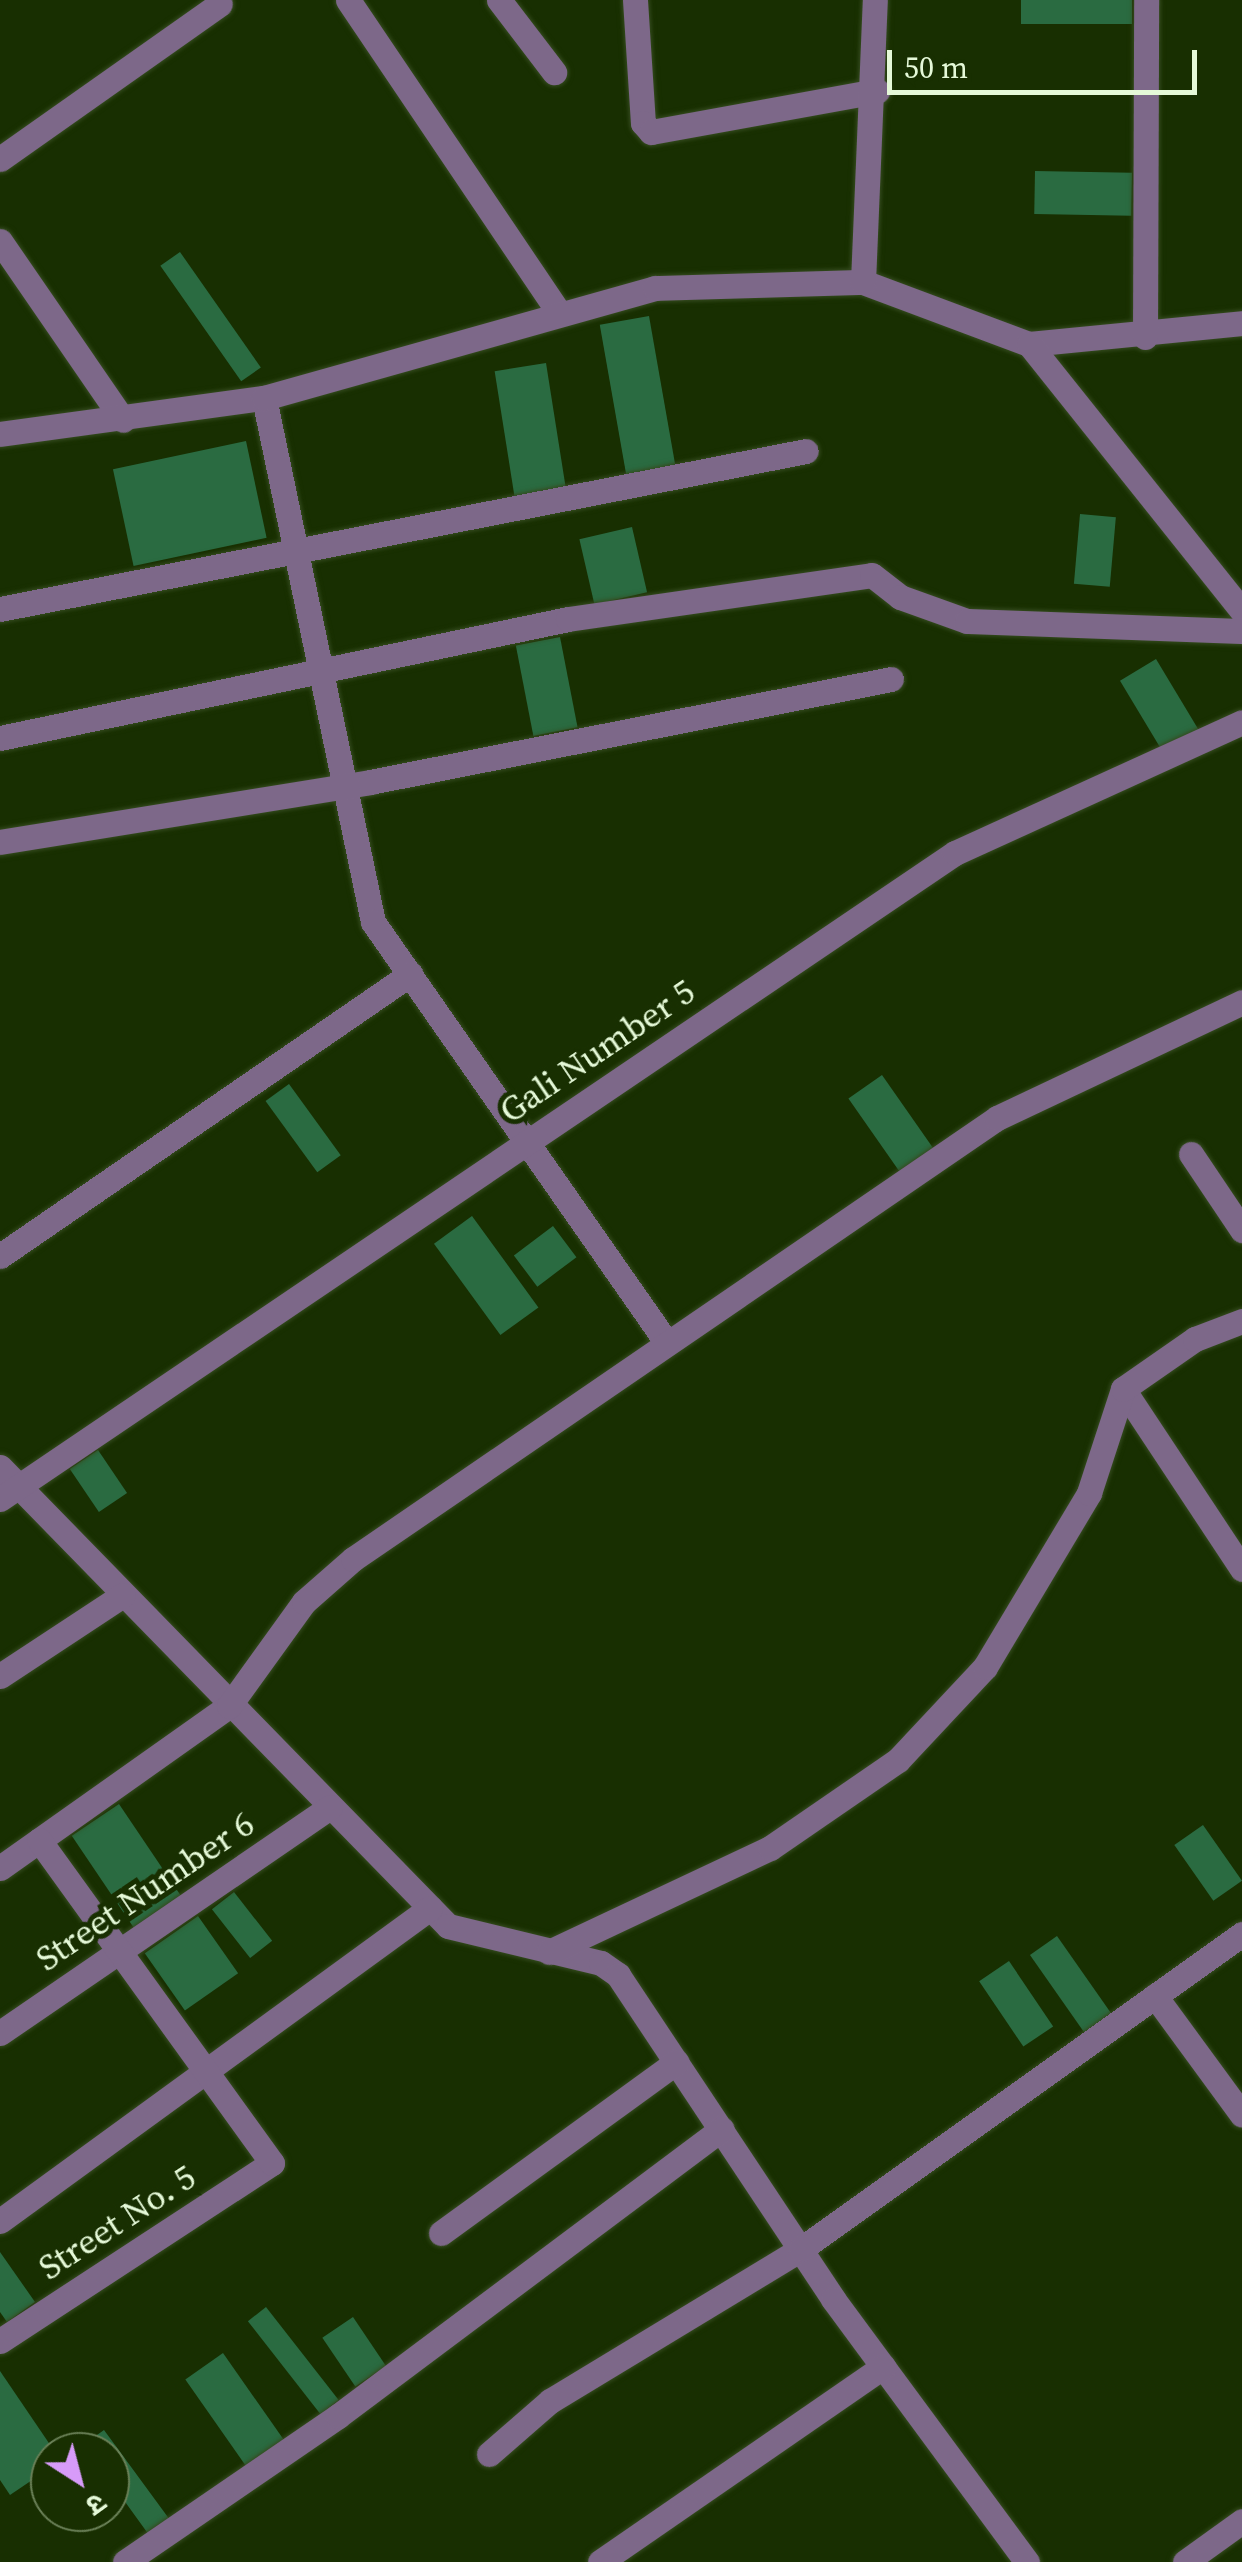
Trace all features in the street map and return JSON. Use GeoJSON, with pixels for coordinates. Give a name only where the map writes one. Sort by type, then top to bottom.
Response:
{"type":"FeatureCollection","features":[{"type":"Feature","properties":{"kind":"street"},"geometry":{"type":"LineString","coordinates":[[348,0],[559,312]]}},
{"type":"Feature","properties":{"kind":"street"},"geometry":{"type":"LineString","coordinates":[[499,0],[554,72]]}},
{"type":"Feature","properties":{"kind":"street"},"geometry":{"type":"LineString","coordinates":[[635,0],[642,122],[651,132],[877,91]]}},
{"type":"Feature","properties":{"kind":"street"},"geometry":{"type":"LineString","coordinates":[[863,282],[877,91],[875,0]]}},
{"type":"Feature","properties":{"kind":"street"},"geometry":{"type":"LineString","coordinates":[[1145,337],[1146,0]]}},
{"type":"Feature","properties":{"kind":"street"},"geometry":{"type":"LineString","coordinates":[[0,159],[220,4]]}},
{"type":"Feature","properties":{"kind":"street"},"geometry":{"type":"LineString","coordinates":[[0,241],[123,420]]}},
{"type":"Feature","properties":{"kind":"street"},"geometry":{"type":"LineString","coordinates":[[0,434],[264,398],[655,288],[863,282],[1029,344],[1145,337],[1242,324]]}},
{"type":"Feature","properties":{"kind":"street"},"geometry":{"type":"LineString","coordinates":[[1029,344],[1242,610]]}},
{"type":"Feature","properties":{"kind":"street"},"geometry":{"type":"LineString","coordinates":[[264,398],[373,922],[667,1344]]}},
{"type":"Feature","properties":{"kind":"street"},"geometry":{"type":"LineString","coordinates":[[0,609],[294,556],[806,451]]}},
{"type":"Feature","properties":{"kind":"street"},"geometry":{"type":"LineString","coordinates":[[0,738],[568,618],[872,576],[900,598],[967,621],[1242,631]]}},
{"type":"Feature","properties":{"kind":"street"},"geometry":{"type":"LineString","coordinates":[[0,842],[344,786],[890,679]]}},
{"type":"Feature","properties":{"kind":"street","name":"Gali Number 5"},"geometry":{"type":"LineString","coordinates":[[9,1492],[955,853],[1242,722]]}},
{"type":"Feature","properties":{"kind":"street"},"geometry":{"type":"LineString","coordinates":[[0,1256],[411,974]]}},
{"type":"Feature","properties":{"kind":"street"},"geometry":{"type":"LineString","coordinates":[[0,1868],[229,1706],[304,1602],[353,1558],[997,1118],[1242,1002]]}},
{"type":"Feature","properties":{"kind":"street"},"geometry":{"type":"LineString","coordinates":[[1191,1154],[1242,1230]]}},
{"type":"Feature","properties":{"kind":"street"},"geometry":{"type":"LineString","coordinates":[[549,1952],[770,1848],[898,1760],[985,1666],[1089,1493],[1122,1389],[1195,1339],[1242,1321]]}},
{"type":"Feature","properties":{"kind":"street"},"geometry":{"type":"LineString","coordinates":[[1122,1389],[1242,1569]]}},
{"type":"Feature","properties":{"kind":"street"},"geometry":{"type":"LineString","coordinates":[[0,1467],[9,1492],[122,1595],[430,1908],[468,1936],[601,1962],[618,1975],[883,2367],[1027,2562]]}},
{"type":"Feature","properties":{"kind":"street"},"geometry":{"type":"LineString","coordinates":[[0,1676],[122,1595]]}},
{"type":"Feature","properties":{"kind":"street","name":"Street Number 6"},"geometry":{"type":"LineString","coordinates":[[0,2032],[330,1807]]}},
{"type":"Feature","properties":{"kind":"street"},"geometry":{"type":"LineString","coordinates":[[39,1840],[206,2070]]}},
{"type":"Feature","properties":{"kind":"street"},"geometry":{"type":"LineString","coordinates":[[0,2220],[430,1908]]}},
{"type":"Feature","properties":{"kind":"street"},"geometry":{"type":"LineString","coordinates":[[489,2454],[550,2400],[801,2249],[1242,1934]]}},
{"type":"Feature","properties":{"kind":"street"},"geometry":{"type":"LineString","coordinates":[[1155,1996],[1242,2115]]}},
{"type":"Feature","properties":{"kind":"street"},"geometry":{"type":"LineString","coordinates":[[440,2233],[676,2062]]}},
{"type":"Feature","properties":{"kind":"street","name":"Street No. 5"},"geometry":{"type":"LineString","coordinates":[[0,2340],[272,2163],[206,2070]]}},
{"type":"Feature","properties":{"kind":"street"},"geometry":{"type":"LineString","coordinates":[[125,2562],[338,2416],[721,2130]]}},
{"type":"Feature","properties":{"kind":"street"},"geometry":{"type":"LineString","coordinates":[[600,2562],[883,2367]]}},
{"type":"Feature","properties":{"kind":"street"},"geometry":{"type":"LineString","coordinates":[[1184,2562],[1242,2521]]}},
{"type":"Feature","properties":{"kind":"building"},"geometry":{"type":"Polygon","coordinates":[[[1021,0],[1132,0],[1132,24],[1021,24],[1021,0]]]}},
{"type":"Feature","properties":{"kind":"building"},"geometry":{"type":"Polygon","coordinates":[[[1035,171],[1132,173],[1131,216],[1034,214],[1035,171]]]}},
{"type":"Feature","properties":{"kind":"building"},"geometry":{"type":"Polygon","coordinates":[[[180,252],[261,368],[241,381],[160,266],[180,252]]]}},
{"type":"Feature","properties":{"kind":"building"},"geometry":{"type":"Polygon","coordinates":[[[649,316],[676,470],[627,478],[600,325],[649,316]]]}},
{"type":"Feature","properties":{"kind":"building"},"geometry":{"type":"Polygon","coordinates":[[[546,363],[566,491],[515,500],[495,371],[546,363]]]}},
{"type":"Feature","properties":{"kind":"building"},"geometry":{"type":"Polygon","coordinates":[[[246,441],[267,538],[134,566],[113,469],[246,441]]]}},
{"type":"Feature","properties":{"kind":"building"},"geometry":{"type":"Polygon","coordinates":[[[1080,514],[1116,517],[1110,587],[1074,584],[1080,514]]]}},
{"type":"Feature","properties":{"kind":"building"},"geometry":{"type":"Polygon","coordinates":[[[632,527],[647,592],[594,604],[579,539],[632,527]]]}},
{"type":"Feature","properties":{"kind":"building"},"geometry":{"type":"Polygon","coordinates":[[[560,637],[578,727],[533,736],[516,646],[560,637]]]}},
{"type":"Feature","properties":{"kind":"building"},"geometry":{"type":"Polygon","coordinates":[[[1156,659],[1200,732],[1164,753],[1120,681],[1156,659]]]}},
{"type":"Feature","properties":{"kind":"building"},"geometry":{"type":"Polygon","coordinates":[[[882,1075],[933,1148],[899,1171],[848,1099],[882,1075]]]}},
{"type":"Feature","properties":{"kind":"building"},"geometry":{"type":"Polygon","coordinates":[[[289,1084],[341,1155],[317,1172],[266,1101],[289,1084]]]}},
{"type":"Feature","properties":{"kind":"building"},"geometry":{"type":"Polygon","coordinates":[[[472,1216],[538,1307],[500,1335],[434,1244],[472,1216]]]}},
{"type":"Feature","properties":{"kind":"building"},"geometry":{"type":"Polygon","coordinates":[[[553,1226],[576,1257],[537,1287],[514,1255],[553,1226]]]}},
{"type":"Feature","properties":{"kind":"building"},"geometry":{"type":"Polygon","coordinates":[[[98,1450],[127,1493],[99,1512],[70,1469],[98,1450]]]}},
{"type":"Feature","properties":{"kind":"building"},"geometry":{"type":"Polygon","coordinates":[[[119,1804],[184,1901],[137,1933],[72,1836],[119,1804]]]}},
{"type":"Feature","properties":{"kind":"building"},"geometry":{"type":"Polygon","coordinates":[[[1203,1825],[1242,1881],[1213,1901],[1174,1845],[1203,1825]]]}},
{"type":"Feature","properties":{"kind":"building"},"geometry":{"type":"Polygon","coordinates":[[[234,1892],[272,1941],[250,1958],[212,1909],[234,1892]]]}},
{"type":"Feature","properties":{"kind":"building"},"geometry":{"type":"Polygon","coordinates":[[[198,1916],[238,1973],[185,2011],[145,1953],[198,1916]]]}},
{"type":"Feature","properties":{"kind":"building"},"geometry":{"type":"Polygon","coordinates":[[[1057,1936],[1113,2016],[1086,2035],[1030,1955],[1057,1936]]]}},
{"type":"Feature","properties":{"kind":"building"},"geometry":{"type":"Polygon","coordinates":[[[1009,1961],[1053,2026],[1023,2047],[979,1981],[1009,1961]]]}},
{"type":"Feature","properties":{"kind":"building"},"geometry":{"type":"Polygon","coordinates":[[[0,2252],[35,2302],[7,2322],[0,2312],[0,2252]]]}},
{"type":"Feature","properties":{"kind":"building"},"geometry":{"type":"Polygon","coordinates":[[[266,2307],[339,2400],[321,2414],[248,2321],[266,2307]]]}},
{"type":"Feature","properties":{"kind":"building"},"geometry":{"type":"Polygon","coordinates":[[[353,2317],[386,2366],[355,2387],[322,2338],[353,2317]]]}},
{"type":"Feature","properties":{"kind":"building"},"geometry":{"type":"Polygon","coordinates":[[[223,2353],[286,2442],[248,2469],[185,2379],[223,2353]]]}},
{"type":"Feature","properties":{"kind":"building"},"geometry":{"type":"Polygon","coordinates":[[[0,2371],[41,2432],[30,2432],[30,2482],[10,2495],[0,2480],[0,2371]]]}},
{"type":"Feature","properties":{"kind":"building"},"geometry":{"type":"Polygon","coordinates":[[[130,2465],[170,2520],[149,2535],[130,2509],[130,2465]]]}}]}
